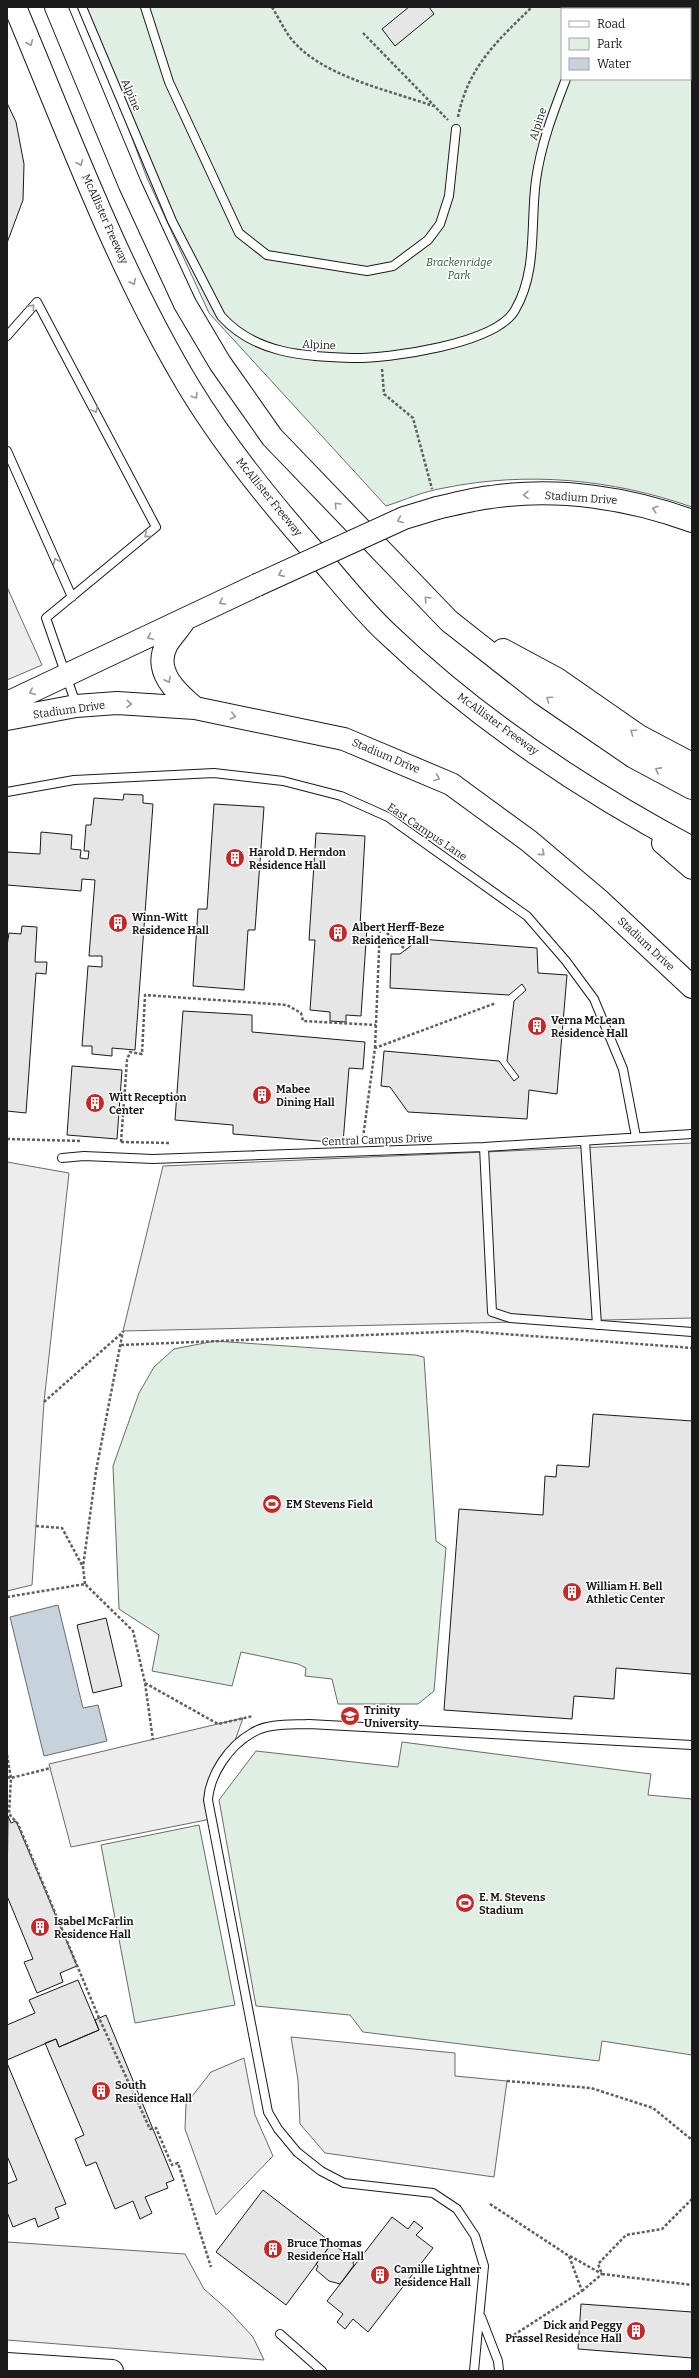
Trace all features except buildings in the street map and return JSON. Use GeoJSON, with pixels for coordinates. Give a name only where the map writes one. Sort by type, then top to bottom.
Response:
{"type":"FeatureCollection","features":[{"type":"Feature","properties":{"kind":"main road","name":"McAllister Freeway"},"geometry":{"type":"LineString","coordinates":[[15,7],[112,237],[155,325],[189,386],[218,432],[264,495],[386,633],[475,710],[628,814],[692,848]]}},
{"type":"Feature","properties":{"kind":"main road"},"geometry":{"type":"LineString","coordinates":[[56,7],[130,184],[185,304],[220,364],[272,437],[449,621],[542,694],[634,757],[692,788]]}},
{"type":"Feature","properties":{"kind":"main road","name":"Stadium Drive"},"geometry":{"type":"LineString","coordinates":[[7,703],[257,585],[404,518],[432,499],[491,496],[570,495],[627,501],[692,521]]}},
{"type":"Feature","properties":{"kind":"main road"},"geometry":{"type":"LineString","coordinates":[[185,620],[166,646],[163,663],[166,678],[175,692],[195,708]]}},
{"type":"Feature","properties":{"kind":"main road"},"geometry":{"type":"LineString","coordinates":[[449,621],[557,679],[639,736],[692,764]]}},
{"type":"Feature","properties":{"kind":"main road","name":"Stadium Drive"},"geometry":{"type":"LineString","coordinates":[[7,719],[76,706],[118,703],[195,708],[344,739],[451,784],[529,841],[588,891],[692,987]]}},
{"type":"Feature","properties":{"kind":"main road"},"geometry":{"type":"LineString","coordinates":[[628,814],[692,868]]}},
{"type":"Feature","properties":{"kind":"main road"},"geometry":{"type":"LineString","coordinates":[[7,2364],[112,2371]]}},
{"type":"Feature","properties":{"kind":"lane","name":"Alpine"},"geometry":{"type":"LineString","coordinates":[[82,7],[172,221],[221,316],[232,329],[249,339],[278,352],[296,355],[381,357],[478,337],[515,312],[527,280],[531,260],[533,215],[542,143],[566,80]]}},
{"type":"Feature","properties":{"kind":"lane"},"geometry":{"type":"LineString","coordinates":[[145,7],[169,82],[239,232],[267,254],[367,271],[393,266],[428,240],[440,224],[449,196],[456,129]]}},
{"type":"Feature","properties":{"kind":"lane"},"geometry":{"type":"LineString","coordinates":[[7,336],[37,302],[156,527],[46,618],[76,706]]}},
{"type":"Feature","properties":{"kind":"lane"},"geometry":{"type":"LineString","coordinates":[[7,451],[72,597]]}},
{"type":"Feature","properties":{"kind":"lane","name":"East Campus Lane"},"geometry":{"type":"LineString","coordinates":[[7,792],[74,780],[214,773],[283,781],[341,796],[388,817],[526,916],[566,961],[594,999],[623,1069],[636,1137]]}},
{"type":"Feature","properties":{"kind":"lane","name":"Central Campus Drive"},"geometry":{"type":"LineString","coordinates":[[62,1158],[84,1156],[153,1160],[484,1147],[692,1134]]}},
{"type":"Feature","properties":{"kind":"lane"},"geometry":{"type":"LineString","coordinates":[[586,1141],[597,1325]]}},
{"type":"Feature","properties":{"kind":"lane"},"geometry":{"type":"LineString","coordinates":[[484,1147],[492,1312],[510,1318],[692,1332]]}},
{"type":"Feature","properties":{"kind":"lane"},"geometry":{"type":"LineString","coordinates":[[474,2371],[484,2266],[475,2236],[457,2210],[433,2193],[344,2183],[321,2171],[297,2152],[278,2130],[268,2112],[208,1800],[209,1786],[219,1766],[232,1749],[252,1732],[276,1726],[309,1724],[692,1745]]}},
{"type":"Feature","properties":{"kind":"lane"},"geometry":{"type":"LineString","coordinates":[[480,2316],[498,2360],[499,2371]]}},
{"type":"Feature","properties":{"kind":"lane"},"geometry":{"type":"LineString","coordinates":[[280,2334],[322,2371]]}},
{"type":"Feature","properties":{"kind":"path"},"geometry":{"type":"LineString","coordinates":[[272,7],[290,37],[313,59],[342,74],[433,106]]}},
{"type":"Feature","properties":{"kind":"path"},"geometry":{"type":"LineString","coordinates":[[456,129],[462,99],[471,77],[491,47],[532,7]]}},
{"type":"Feature","properties":{"kind":"path"},"geometry":{"type":"LineString","coordinates":[[363,34],[456,129]]}},
{"type":"Feature","properties":{"kind":"path"},"geometry":{"type":"LineString","coordinates":[[381,357],[384,394],[413,418],[432,489],[432,499]]}},
{"type":"Feature","properties":{"kind":"path"},"geometry":{"type":"LineString","coordinates":[[362,1143],[375,1048],[380,927],[406,950]]}},
{"type":"Feature","properties":{"kind":"path"},"geometry":{"type":"LineString","coordinates":[[121,1142],[127,1060],[130,1052],[142,1054],[145,995],[287,1005],[301,1013],[303,1021],[376,1025]]}},
{"type":"Feature","properties":{"kind":"path"},"geometry":{"type":"LineString","coordinates":[[375,1048],[496,1003]]}},
{"type":"Feature","properties":{"kind":"path"},"geometry":{"type":"LineString","coordinates":[[7,1138],[83,1141]]}},
{"type":"Feature","properties":{"kind":"path"},"geometry":{"type":"LineString","coordinates":[[113,1142],[175,1143]]}},
{"type":"Feature","properties":{"kind":"path"},"geometry":{"type":"LineString","coordinates":[[44,1402],[123,1331],[96,1471],[83,1567],[85,1584],[133,1631],[145,1683],[153,1740]]}},
{"type":"Feature","properties":{"kind":"path"},"geometry":{"type":"LineString","coordinates":[[121,1345],[465,1331],[692,1348]]}},
{"type":"Feature","properties":{"kind":"path"},"geometry":{"type":"LineString","coordinates":[[36,1526],[62,1528],[83,1567]]}},
{"type":"Feature","properties":{"kind":"path"},"geometry":{"type":"LineString","coordinates":[[7,1597],[85,1584]]}},
{"type":"Feature","properties":{"kind":"path"},"geometry":{"type":"LineString","coordinates":[[7,1755],[11,1778],[8,1814],[18,1824],[99,2018],[150,2129],[156,2128],[172,2165],[178,2163],[211,2267]]}},
{"type":"Feature","properties":{"kind":"path"},"geometry":{"type":"LineString","coordinates":[[7,1777],[11,1778],[51,1768]]}},
{"type":"Feature","properties":{"kind":"path"},"geometry":{"type":"LineString","coordinates":[[7,1783],[11,1778]]}},
{"type":"Feature","properties":{"kind":"path"},"geometry":{"type":"LineString","coordinates":[[508,2081],[591,2088],[653,2108],[692,2140]]}},
{"type":"Feature","properties":{"kind":"path"},"geometry":{"type":"LineString","coordinates":[[602,2274],[598,2264],[626,2235],[662,2229],[692,2199]]}},
{"type":"Feature","properties":{"kind":"path"},"geometry":{"type":"LineString","coordinates":[[490,2204],[569,2256],[602,2274],[692,2285]]}},
{"type":"Feature","properties":{"kind":"path"},"geometry":{"type":"LineString","coordinates":[[569,2256],[582,2291]]}},
{"type":"Feature","properties":{"kind":"path"},"geometry":{"type":"LineString","coordinates":[[506,2340],[582,2291],[602,2274]]}},
{"type":"Feature","properties":{"kind":"green space","name":"Brackenridge Park"},"geometry":{"type":"Polygon","coordinates":[[[83,7],[692,7],[692,507],[662,497],[600,484],[538,479],[475,483],[437,489],[386,506],[209,313],[147,178],[83,7]]]}},
{"type":"Feature","properties":{"kind":"green space","name":"EM Stevens Field"},"geometry":{"type":"Polygon","coordinates":[[[215,1341],[415,1355],[424,1357],[436,1541],[446,1548],[434,1691],[418,1704],[338,1704],[332,1679],[305,1676],[306,1668],[298,1664],[241,1652],[232,1686],[152,1671],[159,1635],[119,1609],[113,1466],[139,1393],[154,1367],[174,1349],[215,1341]]]}},
{"type":"Feature","properties":{"kind":"green space","name":"E. M. Stevens Stadium"},"geometry":{"type":"Polygon","coordinates":[[[402,1742],[651,1774],[648,1795],[692,1799],[692,2055],[602,2041],[599,2061],[363,2032],[350,2015],[256,2006],[219,1800],[256,1751],[398,1767],[402,1742]]]}},
{"type":"Feature","properties":{"kind":"green space"},"geometry":{"type":"Polygon","coordinates":[[[199,1825],[235,2005],[135,2023],[101,1845],[199,1825]]]}},
{"type":"Feature","properties":{"kind":"shaded area"},"geometry":{"type":"Polygon","coordinates":[[[7,587],[42,665],[7,680],[7,587]]]}},
{"type":"Feature","properties":{"kind":"shaded area"},"geometry":{"type":"Polygon","coordinates":[[[692,1143],[692,1318],[123,1331],[163,1166],[692,1143]]]}},
{"type":"Feature","properties":{"kind":"shaded area"},"geometry":{"type":"Polygon","coordinates":[[[7,1162],[69,1173],[44,1402],[32,1585],[7,1591],[7,1162]]]}},
{"type":"Feature","properties":{"kind":"shaded area"},"geometry":{"type":"Polygon","coordinates":[[[243,1718],[232,1749],[209,1786],[211,1819],[71,1847],[49,1764],[243,1718]]]}},
{"type":"Feature","properties":{"kind":"shaded area"},"geometry":{"type":"Polygon","coordinates":[[[291,2037],[455,2053],[455,2076],[507,2081],[494,2177],[325,2153],[300,2124],[298,2080],[291,2037]]]}},
{"type":"Feature","properties":{"kind":"shaded area"},"geometry":{"type":"Polygon","coordinates":[[[244,2058],[255,2115],[273,2156],[216,2215],[185,2129],[186,2104],[211,2072],[244,2058]]]}},
{"type":"Feature","properties":{"kind":"shaded area"},"geometry":{"type":"Polygon","coordinates":[[[7,2242],[185,2254],[204,2289],[229,2311],[253,2337],[264,2360],[7,2340],[7,2242]]]}},
{"type":"Feature","properties":{"kind":"water"},"geometry":{"type":"Polygon","coordinates":[[[58,1605],[83,1708],[98,1705],[107,1741],[44,1756],[10,1617],[58,1605]]]}},
{"type":"Feature","properties":{"kind":"place","name":"Harold D. Herndon Residence Hall"},"geometry":{"type":"Point","coordinates":[235,858]}},
{"type":"Feature","properties":{"kind":"place","name":"Winn-Witt Residence Hall"},"geometry":{"type":"Point","coordinates":[118,923]}},
{"type":"Feature","properties":{"kind":"place","name":"Albert Herff-Beze Residence Hall"},"geometry":{"type":"Point","coordinates":[338,933]}},
{"type":"Feature","properties":{"kind":"place","name":"Verna McLean Residence Hall"},"geometry":{"type":"Point","coordinates":[537,1026]}},
{"type":"Feature","properties":{"kind":"place","name":"Mabee Dining Hall"},"geometry":{"type":"Point","coordinates":[262,1095]}},
{"type":"Feature","properties":{"kind":"place","name":"Witt Reception Center"},"geometry":{"type":"Point","coordinates":[95,1103]}},
{"type":"Feature","properties":{"kind":"place","name":"EM Stevens Field"},"geometry":{"type":"Point","coordinates":[272,1504]}},
{"type":"Feature","properties":{"kind":"place","name":"William H. Bell Athletic Center"},"geometry":{"type":"Point","coordinates":[572,1592]}},
{"type":"Feature","properties":{"kind":"place","name":"Trinity University"},"geometry":{"type":"Point","coordinates":[350,1716]}},
{"type":"Feature","properties":{"kind":"place","name":"E. M. Stevens Stadium"},"geometry":{"type":"Point","coordinates":[465,1903]}},
{"type":"Feature","properties":{"kind":"place","name":"Isabel McFarlin Residence Hall"},"geometry":{"type":"Point","coordinates":[40,1927]}},
{"type":"Feature","properties":{"kind":"place","name":"South Residence Hall"},"geometry":{"type":"Point","coordinates":[101,2091]}},
{"type":"Feature","properties":{"kind":"place","name":"Bruce Thomas Residence Hall"},"geometry":{"type":"Point","coordinates":[273,2249]}},
{"type":"Feature","properties":{"kind":"place","name":"Camille Lightner Residence Hall"},"geometry":{"type":"Point","coordinates":[380,2275]}},
{"type":"Feature","properties":{"kind":"place","name":"Dick and Peggy Prassel Residence Hall"},"geometry":{"type":"Point","coordinates":[636,2331]}}]}
